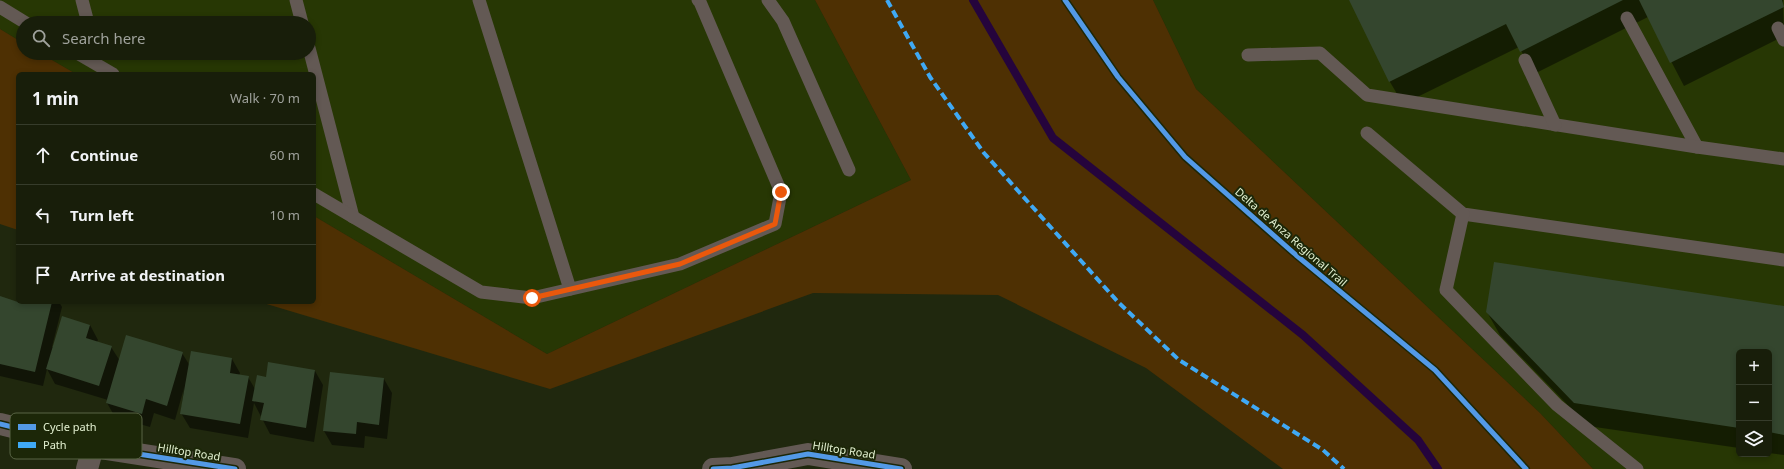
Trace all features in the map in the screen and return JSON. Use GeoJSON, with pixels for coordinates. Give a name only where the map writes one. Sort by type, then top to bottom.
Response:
{"type":"FeatureCollection","features":[{"type":"Feature","properties":{"kind":"street","name":"Hilltop Road"},"geometry":{"type":"LineString","coordinates":[[0,424],[10,426]]}},
{"type":"Feature","properties":{"kind":"street","name":"Hilltop Road"},"geometry":{"type":"LineString","coordinates":[[713,469],[732,468],[808,454],[901,469]]}},
{"type":"Feature","properties":{"kind":"street","name":"Hilltop Road"},"geometry":{"type":"LineString","coordinates":[[142,455],[235,469]]}},
{"type":"Feature","properties":{"kind":"street"},"geometry":{"type":"LineString","coordinates":[[87,469],[90,459]]}},
{"type":"Feature","properties":{"kind":"lane"},"geometry":{"type":"LineString","coordinates":[[82,0],[86,16]]}},
{"type":"Feature","properties":{"kind":"lane"},"geometry":{"type":"LineString","coordinates":[[296,0],[300,16]]}},
{"type":"Feature","properties":{"kind":"lane"},"geometry":{"type":"LineString","coordinates":[[479,0],[570,290]]}},
{"type":"Feature","properties":{"kind":"lane"},"geometry":{"type":"LineString","coordinates":[[316,195],[481,292],[532,298],[680,264],[775,224],[781,192],[698,0]]}},
{"type":"Feature","properties":{"kind":"lane"},"geometry":{"type":"LineString","coordinates":[[768,0],[783,21],[849,170]]}},
{"type":"Feature","properties":{"kind":"lane"},"geometry":{"type":"LineString","coordinates":[[0,7],[16,17]]}},
{"type":"Feature","properties":{"kind":"lane"},"geometry":{"type":"LineString","coordinates":[[1627,18],[1697,147]]}},
{"type":"Feature","properties":{"kind":"lane"},"geometry":{"type":"LineString","coordinates":[[1778,28],[1784,40]]}},
{"type":"Feature","properties":{"kind":"lane"},"geometry":{"type":"LineString","coordinates":[[1248,55],[1320,53],[1367,95],[1697,147],[1784,159]]}},
{"type":"Feature","properties":{"kind":"lane"},"geometry":{"type":"LineString","coordinates":[[89,60],[110,72]]}},
{"type":"Feature","properties":{"kind":"lane"},"geometry":{"type":"LineString","coordinates":[[98,60],[99,66]]}},
{"type":"Feature","properties":{"kind":"lane"},"geometry":{"type":"LineString","coordinates":[[312,60],[315,72]]}},
{"type":"Feature","properties":{"kind":"lane"},"geometry":{"type":"LineString","coordinates":[[1525,60],[1555,125]]}},
{"type":"Feature","properties":{"kind":"lane"},"geometry":{"type":"LineString","coordinates":[[316,75],[353,217]]}},
{"type":"Feature","properties":{"kind":"lane"},"geometry":{"type":"LineString","coordinates":[[1366,133],[1463,214],[1784,260]]}},
{"type":"Feature","properties":{"kind":"lane"},"geometry":{"type":"LineString","coordinates":[[1463,214],[1446,290],[1557,405],[1637,469]]}},
{"type":"Feature","properties":{"kind":"shaded area"},"geometry":{"type":"Polygon","coordinates":[[[0,0],[815,0],[911,180],[547,354],[316,217],[316,72],[73,72],[52,60],[316,60],[316,16],[16,16],[16,39],[0,29],[0,0]]]}},
{"type":"Feature","properties":{"kind":"shaded area"},"geometry":{"type":"Polygon","coordinates":[[[815,0],[1153,0],[1196,89],[1540,413],[1593,469],[1283,469],[1146,368],[998,295],[813,293],[550,389],[267,304],[316,304],[316,217],[547,354],[911,180],[815,0]]]}},
{"type":"Feature","properties":{"kind":"shaded area"},"geometry":{"type":"Polygon","coordinates":[[[1153,0],[1784,0],[1784,469],[1593,469],[1540,413],[1196,89],[1153,0]]]}},
{"type":"Feature","properties":{"kind":"shaded area"},"geometry":{"type":"Polygon","coordinates":[[[0,29],[16,39],[16,60],[52,60],[73,72],[16,72],[16,229],[0,224],[0,29]]]}},
{"type":"Feature","properties":{"kind":"building"},"geometry":{"type":"Polygon","coordinates":[[[1349,0],[1623,0],[1520,52],[1506,24],[1389,82],[1349,0]]]}},
{"type":"Feature","properties":{"kind":"building"},"geometry":{"type":"Polygon","coordinates":[[[1639,0],[1782,0],[1784,7],[1670,63],[1639,0]]]}},
{"type":"Feature","properties":{"kind":"building"},"geometry":{"type":"Polygon","coordinates":[[[1494,262],[1784,306],[1784,435],[1772,433],[1772,349],[1736,349],[1736,428],[1574,403],[1486,312],[1494,262]]]}},
{"type":"Feature","properties":{"kind":"building"},"geometry":{"type":"Polygon","coordinates":[[[0,296],[16,301],[16,304],[52,304],[35,372],[0,364],[0,296]]]}},
{"type":"Feature","properties":{"kind":"building"},"geometry":{"type":"Polygon","coordinates":[[[62,316],[90,325],[86,338],[112,346],[99,386],[46,369],[62,316]]]}},
{"type":"Feature","properties":{"kind":"building"},"geometry":{"type":"Polygon","coordinates":[[[126,335],[183,352],[167,406],[146,399],[142,414],[106,403],[126,335]]]}},
{"type":"Feature","properties":{"kind":"building"},"geometry":{"type":"Polygon","coordinates":[[[191,351],[232,358],[230,373],[249,376],[240,424],[180,414],[191,351]]]}},
{"type":"Feature","properties":{"kind":"building"},"geometry":{"type":"Polygon","coordinates":[[[268,362],[315,370],[306,428],[260,420],[264,403],[252,401],[257,375],[266,377],[268,362]]]}},
{"type":"Feature","properties":{"kind":"building"},"geometry":{"type":"Polygon","coordinates":[[[330,372],[384,378],[379,425],[357,422],[356,434],[323,431],[330,372]]]}},
{"type":"Feature","properties":{"kind":"waterway"},"geometry":{"type":"LineString","coordinates":[[973,0],[1053,138],[1303,335],[1418,440],[1438,469]]}},
{"type":"Feature","properties":{"kind":"marked path"},"geometry":{"type":"LineString","coordinates":[[887,0],[930,77],[984,153],[1118,302],[1179,360],[1323,450],[1344,469]]}},
{"type":"Feature","properties":{"kind":"cycle path","name":"Delta de Anza Regional Trail"},"geometry":{"type":"LineString","coordinates":[[1065,0],[1118,77],[1185,157],[1296,255],[1435,370],[1526,469]]}},
{"type":"Feature","properties":{"kind":"cycle path"},"geometry":{"type":"LineString","coordinates":[[0,424],[10,426]]}},
{"type":"Feature","properties":{"kind":"cycle path"},"geometry":{"type":"LineString","coordinates":[[713,469],[732,468],[808,454],[901,469]]}},
{"type":"Feature","properties":{"kind":"cycle path"},"geometry":{"type":"LineString","coordinates":[[142,455],[235,469]]}},
{"type":"Feature","properties":{"kind":"route"},"geometry":{"type":"LineString","coordinates":[[532,298],[680,264],[775,224],[781,192]]}}]}
